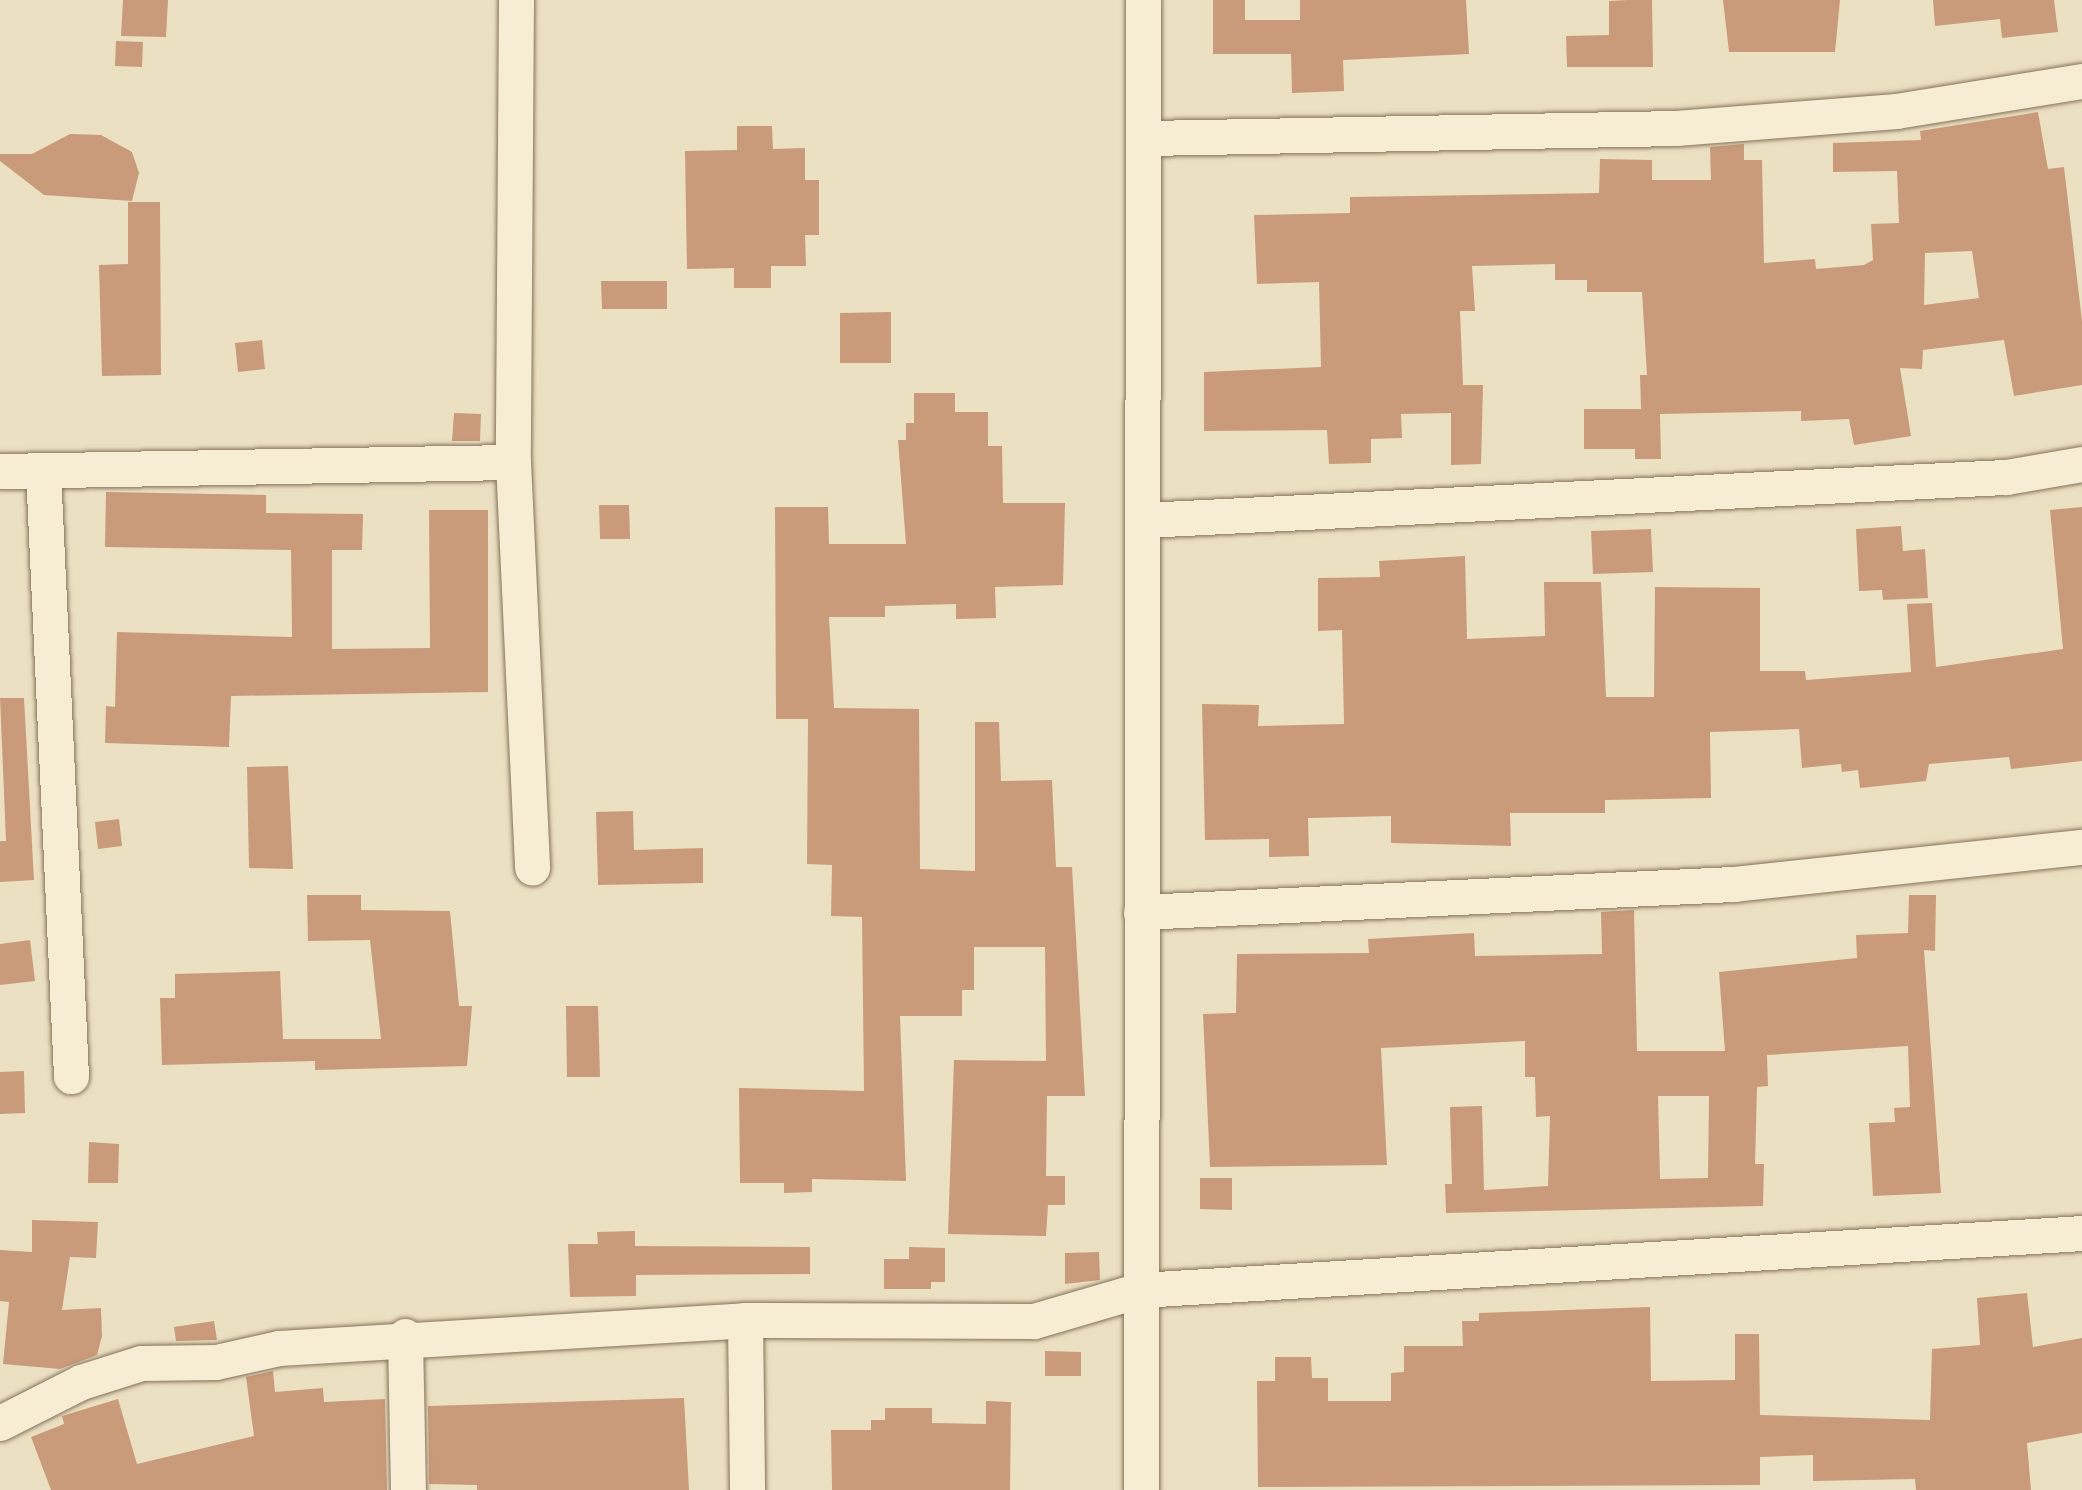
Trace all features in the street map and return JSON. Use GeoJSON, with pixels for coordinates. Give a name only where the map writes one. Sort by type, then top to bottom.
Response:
{"type":"FeatureCollection","features":[{"type":"Feature","properties":{"kind":"street"},"geometry":{"type":"LineString","coordinates":[[516,0],[513,462],[532,868]]}},
{"type":"Feature","properties":{"kind":"street"},"geometry":{"type":"LineString","coordinates":[[1141,1490],[1140,912],[1147,138],[1143,0]]}},
{"type":"Feature","properties":{"kind":"street"},"geometry":{"type":"LineString","coordinates":[[1147,138],[1676,128],[1896,112],[2082,81]]}},
{"type":"Feature","properties":{"kind":"street"},"geometry":{"type":"LineString","coordinates":[[0,472],[513,462]]}},
{"type":"Feature","properties":{"kind":"street"},"geometry":{"type":"LineString","coordinates":[[1144,520],[2006,477],[2082,464]]}},
{"type":"Feature","properties":{"kind":"street"},"geometry":{"type":"LineString","coordinates":[[43,471],[70,1076]]}},
{"type":"Feature","properties":{"kind":"street"},"geometry":{"type":"LineString","coordinates":[[1140,912],[1733,884],[2082,847]]}},
{"type":"Feature","properties":{"kind":"street"},"geometry":{"type":"LineString","coordinates":[[0,1424],[81,1382],[141,1363],[216,1362],[279,1348],[405,1336],[746,1320],[1034,1321],[1140,1290],[2082,1232]]}},
{"type":"Feature","properties":{"kind":"street"},"geometry":{"type":"LineString","coordinates":[[746,1320],[747,1490]]}},
{"type":"Feature","properties":{"kind":"street"},"geometry":{"type":"LineString","coordinates":[[405,1336],[408,1490]]}},
{"type":"Feature","properties":{"kind":"building"},"geometry":{"type":"Polygon","coordinates":[[[123,0],[168,0],[166,37],[121,36],[123,0]]]}},
{"type":"Feature","properties":{"kind":"building"},"geometry":{"type":"Polygon","coordinates":[[[1213,0],[1245,0],[1245,20],[1300,20],[1300,0],[1466,0],[1469,54],[1343,60],[1344,91],[1292,93],[1291,54],[1213,54],[1213,0]]]}},
{"type":"Feature","properties":{"kind":"building"},"geometry":{"type":"Polygon","coordinates":[[[1652,0],[1653,67],[1567,67],[1566,36],[1609,35],[1609,1],[1652,0]]]}},
{"type":"Feature","properties":{"kind":"building"},"geometry":{"type":"Polygon","coordinates":[[[1723,0],[1840,0],[1835,52],[1729,52],[1723,0]]]}},
{"type":"Feature","properties":{"kind":"building"},"geometry":{"type":"Polygon","coordinates":[[[1933,0],[2054,0],[2058,32],[2002,38],[2000,19],[1935,26],[1933,0]]]}},
{"type":"Feature","properties":{"kind":"building"},"geometry":{"type":"Polygon","coordinates":[[[116,41],[143,42],[142,67],[115,66],[116,41]]]}},
{"type":"Feature","properties":{"kind":"building"},"geometry":{"type":"Polygon","coordinates":[[[2038,112],[2048,169],[2064,167],[2082,321],[2082,385],[2014,396],[2004,340],[1923,350],[1922,369],[1900,368],[1911,436],[1854,445],[1849,419],[1801,421],[1801,411],[1660,414],[1661,459],[1635,459],[1635,449],[1584,449],[1584,409],[1641,409],[1640,375],[1647,375],[1642,292],[1587,292],[1587,280],[1555,280],[1555,264],[1472,266],[1475,311],[1460,311],[1463,385],[1483,385],[1481,464],[1451,465],[1451,413],[1401,414],[1402,438],[1371,439],[1371,463],[1329,464],[1327,430],[1204,431],[1204,372],[1321,367],[1319,282],[1257,284],[1254,215],[1350,213],[1350,197],[1599,193],[1600,159],[1652,160],[1652,180],[1711,180],[1710,147],[1744,144],[1744,160],[1762,160],[1764,263],[1815,259],[1816,269],[1864,265],[1873,260],[1871,224],[1899,223],[1897,171],[1833,172],[1833,143],[1921,140],[1920,131],[2038,112]],[[1972,251],[1925,253],[1924,305],[1979,298],[1972,251]]]}},
{"type":"Feature","properties":{"kind":"building"},"geometry":{"type":"Polygon","coordinates":[[[737,126],[772,126],[773,149],[805,148],[805,180],[819,180],[819,235],[805,235],[806,266],[771,266],[771,288],[734,288],[734,268],[687,269],[685,151],[737,150],[737,126]]]}},
{"type":"Feature","properties":{"kind":"building"},"geometry":{"type":"Polygon","coordinates":[[[70,134],[101,135],[132,152],[139,173],[132,201],[44,195],[0,161],[0,154],[32,154],[70,134]]]}},
{"type":"Feature","properties":{"kind":"building"},"geometry":{"type":"Polygon","coordinates":[[[128,202],[160,202],[161,375],[102,376],[99,265],[128,264],[128,202]]]}},
{"type":"Feature","properties":{"kind":"building"},"geometry":{"type":"Polygon","coordinates":[[[601,281],[667,281],[667,309],[602,309],[601,281]]]}},
{"type":"Feature","properties":{"kind":"building"},"geometry":{"type":"Polygon","coordinates":[[[891,312],[891,363],[840,363],[840,313],[891,312]]]}},
{"type":"Feature","properties":{"kind":"building"},"geometry":{"type":"Polygon","coordinates":[[[262,340],[265,369],[238,372],[235,343],[262,340]]]}},
{"type":"Feature","properties":{"kind":"building"},"geometry":{"type":"Polygon","coordinates":[[[914,393],[955,393],[955,412],[988,412],[988,446],[1002,446],[1003,503],[1065,503],[1063,585],[995,587],[996,618],[956,619],[956,604],[885,606],[885,617],[829,617],[834,708],[919,709],[920,869],[975,871],[975,722],[999,722],[1001,781],[1052,780],[1056,867],[1072,867],[1085,1096],[1047,1096],[1046,1176],[1065,1176],[1065,1205],[1048,1205],[1046,1236],[948,1234],[954,1060],[1046,1061],[1045,947],[974,947],[974,990],[962,990],[962,1016],[900,1016],[906,1181],[812,1179],[812,1192],[784,1193],[784,1183],[740,1183],[739,1088],[864,1091],[862,917],[831,916],[832,865],[807,864],[808,719],[776,719],[775,507],[828,507],[829,544],[906,544],[898,440],[906,440],[906,423],[914,423],[914,393]]]}},
{"type":"Feature","properties":{"kind":"building"},"geometry":{"type":"Polygon","coordinates":[[[454,413],[481,414],[480,441],[452,441],[454,413]]]}},
{"type":"Feature","properties":{"kind":"building"},"geometry":{"type":"Polygon","coordinates":[[[106,492],[266,495],[266,513],[363,514],[362,550],[332,550],[332,649],[430,648],[429,510],[488,510],[488,692],[231,696],[229,747],[105,743],[106,706],[115,707],[117,632],[292,637],[291,550],[105,547],[106,492]]]}},
{"type":"Feature","properties":{"kind":"building"},"geometry":{"type":"Polygon","coordinates":[[[599,505],[629,505],[630,539],[600,539],[599,505]]]}},
{"type":"Feature","properties":{"kind":"building"},"geometry":{"type":"Polygon","coordinates":[[[2082,507],[2082,761],[2011,769],[2009,757],[1929,764],[1926,781],[1860,788],[1858,770],[1842,772],[1841,764],[1802,768],[1799,729],[1710,732],[1711,798],[1605,800],[1605,813],[1510,813],[1511,846],[1391,843],[1391,816],[1308,818],[1309,856],[1269,857],[1269,839],[1205,840],[1202,704],[1259,705],[1258,726],[1344,724],[1342,630],[1318,631],[1318,578],[1380,577],[1379,561],[1465,556],[1467,639],[1545,636],[1544,582],[1601,582],[1606,697],[1654,697],[1655,587],[1760,588],[1760,671],[1805,671],[1806,680],[1911,672],[1907,604],[1932,603],[1936,667],[2063,649],[2050,510],[2082,507]]]}},
{"type":"Feature","properties":{"kind":"building"},"geometry":{"type":"Polygon","coordinates":[[[1901,526],[1903,551],[1925,549],[1928,598],[1883,600],[1882,590],[1859,591],[1856,529],[1901,526]]]}},
{"type":"Feature","properties":{"kind":"building"},"geometry":{"type":"Polygon","coordinates":[[[1651,529],[1653,572],[1593,574],[1591,531],[1651,529]]]}},
{"type":"Feature","properties":{"kind":"building"},"geometry":{"type":"Polygon","coordinates":[[[0,698],[24,698],[34,880],[0,882],[0,841],[6,841],[0,698]]]}},
{"type":"Feature","properties":{"kind":"building"},"geometry":{"type":"Polygon","coordinates":[[[288,766],[293,869],[249,868],[247,767],[288,766]]]}},
{"type":"Feature","properties":{"kind":"building"},"geometry":{"type":"Polygon","coordinates":[[[633,811],[634,850],[703,848],[703,883],[598,885],[596,812],[633,811]]]}},
{"type":"Feature","properties":{"kind":"building"},"geometry":{"type":"Polygon","coordinates":[[[119,819],[122,846],[98,849],[95,822],[119,819]]]}},
{"type":"Feature","properties":{"kind":"building"},"geometry":{"type":"Polygon","coordinates":[[[307,895],[361,895],[361,910],[450,911],[459,1006],[472,1006],[467,1066],[315,1070],[315,1061],[162,1065],[160,998],[175,998],[175,974],[280,971],[283,1039],[381,1039],[370,940],[308,941],[307,895]]]}},
{"type":"Feature","properties":{"kind":"building"},"geometry":{"type":"Polygon","coordinates":[[[1909,895],[1936,895],[1935,951],[1924,950],[1941,1193],[1873,1196],[1869,1123],[1895,1122],[1894,1108],[1910,1107],[1908,1046],[1767,1055],[1768,1086],[1757,1087],[1755,1164],[1764,1164],[1763,1206],[1446,1213],[1445,1184],[1452,1184],[1450,1107],[1482,1106],[1484,1190],[1548,1186],[1550,1116],[1536,1117],[1535,1077],[1525,1077],[1525,1041],[1381,1048],[1387,1165],[1210,1167],[1203,1014],[1236,1013],[1237,954],[1369,953],[1368,939],[1474,933],[1475,956],[1602,954],[1601,912],[1634,910],[1637,1051],[1725,1051],[1719,972],[1857,958],[1856,935],[1908,933],[1909,895]],[[1658,1096],[1660,1179],[1708,1178],[1709,1096],[1658,1096]]]}},
{"type":"Feature","properties":{"kind":"building"},"geometry":{"type":"Polygon","coordinates":[[[30,940],[35,981],[0,985],[0,944],[30,940]]]}},
{"type":"Feature","properties":{"kind":"building"},"geometry":{"type":"Polygon","coordinates":[[[566,1006],[598,1006],[600,1077],[567,1077],[566,1006]]]}},
{"type":"Feature","properties":{"kind":"building"},"geometry":{"type":"Polygon","coordinates":[[[24,1071],[25,1113],[0,1114],[0,1072],[24,1071]]]}},
{"type":"Feature","properties":{"kind":"building"},"geometry":{"type":"Polygon","coordinates":[[[89,1142],[119,1144],[118,1183],[88,1183],[89,1142]]]}},
{"type":"Feature","properties":{"kind":"building"},"geometry":{"type":"Polygon","coordinates":[[[1200,1178],[1232,1178],[1232,1210],[1200,1209],[1200,1178]]]}},
{"type":"Feature","properties":{"kind":"building"},"geometry":{"type":"Polygon","coordinates":[[[32,1220],[98,1222],[96,1258],[70,1257],[62,1310],[101,1308],[102,1336],[97,1355],[60,1369],[3,1364],[9,1302],[0,1301],[0,1250],[32,1252],[32,1220]]]}},
{"type":"Feature","properties":{"kind":"building"},"geometry":{"type":"Polygon","coordinates":[[[635,1231],[635,1246],[810,1247],[810,1274],[636,1275],[636,1296],[570,1297],[568,1244],[598,1244],[597,1232],[635,1231]]]}},
{"type":"Feature","properties":{"kind":"building"},"geometry":{"type":"Polygon","coordinates":[[[909,1247],[945,1248],[945,1282],[931,1282],[931,1289],[884,1289],[884,1259],[909,1259],[909,1247]]]}},
{"type":"Feature","properties":{"kind":"building"},"geometry":{"type":"Polygon","coordinates":[[[1099,1252],[1100,1280],[1065,1284],[1065,1253],[1099,1252]]]}},
{"type":"Feature","properties":{"kind":"building"},"geometry":{"type":"Polygon","coordinates":[[[2027,1293],[2033,1347],[2082,1338],[2082,1433],[2027,1443],[2031,1490],[1916,1490],[1915,1479],[1813,1481],[1813,1455],[1760,1457],[1760,1485],[1258,1487],[1257,1381],[1275,1381],[1275,1357],[1311,1357],[1312,1378],[1328,1378],[1328,1401],[1391,1401],[1391,1373],[1404,1372],[1404,1346],[1463,1346],[1462,1321],[1479,1321],[1479,1313],[1650,1307],[1651,1381],[1735,1380],[1735,1334],[1759,1334],[1760,1415],[1930,1420],[1932,1349],[1980,1345],[1977,1298],[2027,1293]]]}},
{"type":"Feature","properties":{"kind":"building"},"geometry":{"type":"Polygon","coordinates":[[[214,1321],[217,1340],[176,1341],[174,1327],[214,1321]]]}},
{"type":"Feature","properties":{"kind":"building"},"geometry":{"type":"Polygon","coordinates":[[[1045,1351],[1081,1352],[1081,1376],[1045,1376],[1045,1351]]]}},
{"type":"Feature","properties":{"kind":"building"},"geometry":{"type":"Polygon","coordinates":[[[273,1371],[275,1392],[323,1388],[324,1402],[385,1399],[387,1490],[51,1490],[31,1437],[64,1424],[62,1416],[118,1399],[137,1464],[254,1436],[246,1377],[273,1371]]]}},
{"type":"Feature","properties":{"kind":"building"},"geometry":{"type":"Polygon","coordinates":[[[684,1398],[689,1490],[477,1490],[477,1485],[429,1484],[428,1406],[684,1398]]]}},
{"type":"Feature","properties":{"kind":"building"},"geometry":{"type":"Polygon","coordinates":[[[986,1401],[1011,1402],[1010,1490],[832,1490],[831,1430],[871,1430],[871,1420],[885,1420],[885,1408],[932,1408],[932,1423],[986,1424],[986,1401]]]}}]}
